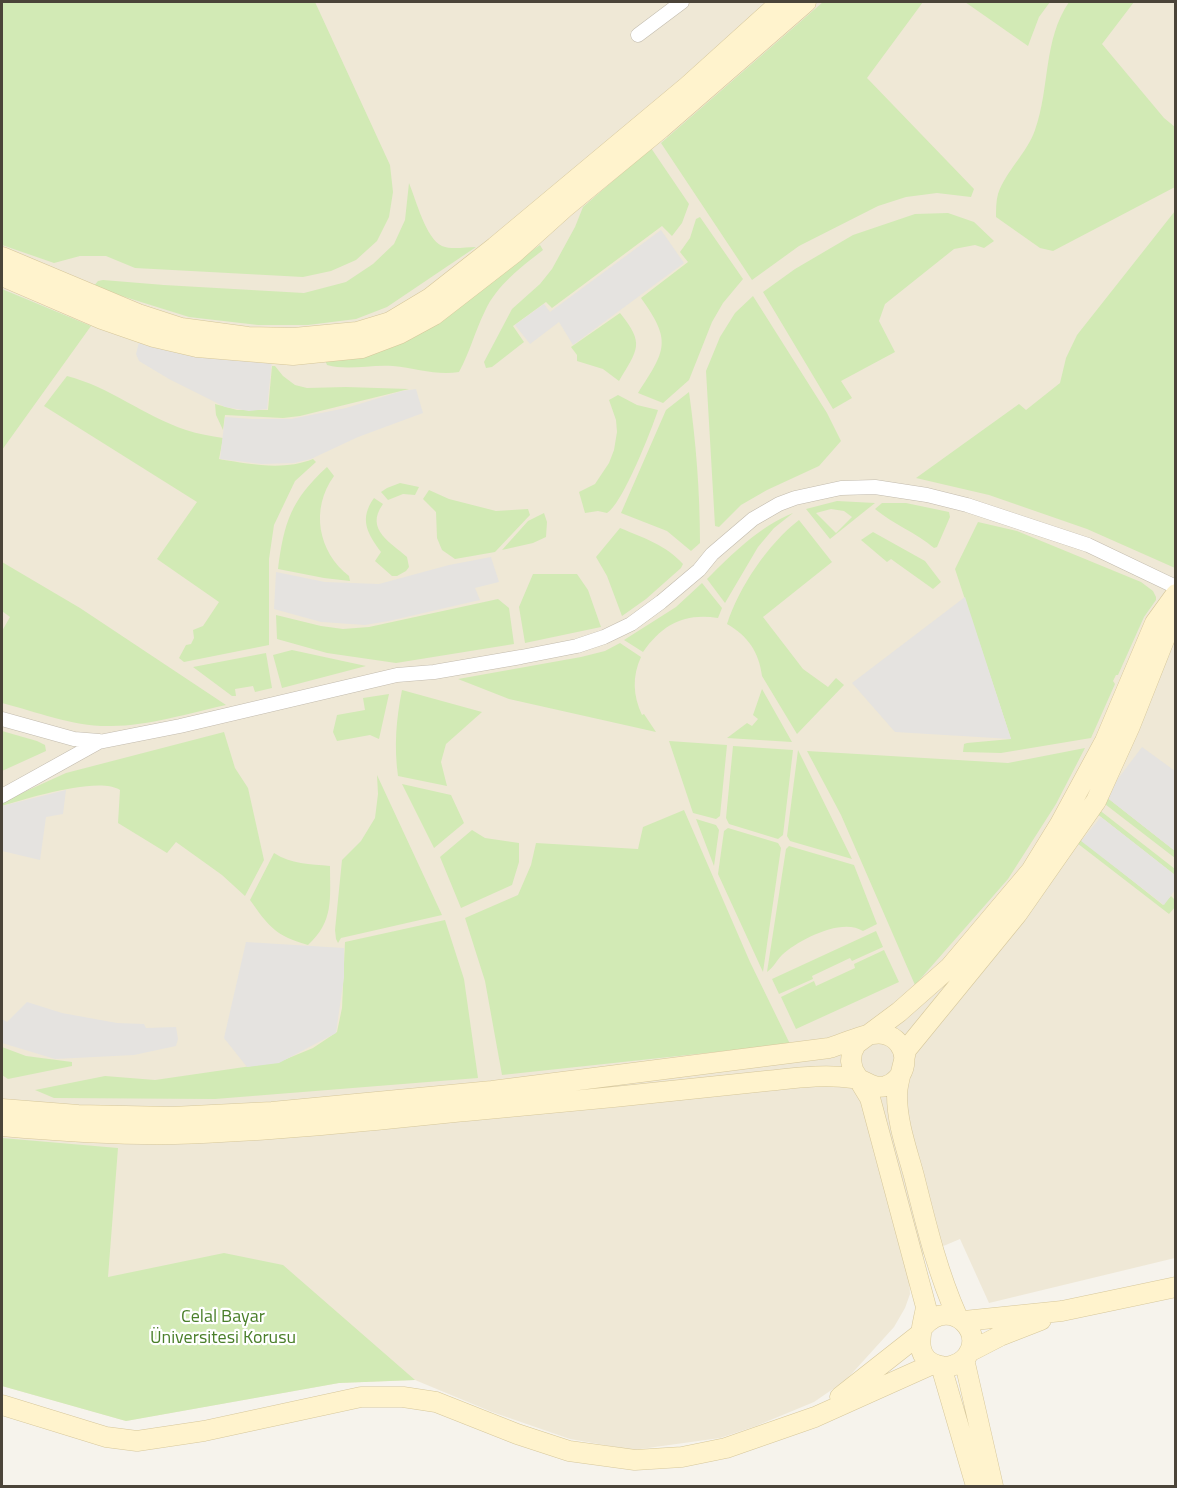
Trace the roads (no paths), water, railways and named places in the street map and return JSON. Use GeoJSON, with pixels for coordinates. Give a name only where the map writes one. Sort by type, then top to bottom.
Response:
{"type":"FeatureCollection","features":[{"type":"Feature","properties":{"kind":"street"},"geometry":{"type":"LineString","coordinates":[[638,35],[682,2]]}},
{"type":"Feature","properties":{"kind":"street"},"geometry":{"type":"LineString","coordinates":[[2,257],[138,314],[182,328],[248,337],[294,338],[357,332],[390,322],[430,298],[495,247],[688,86],[781,2]]}},
{"type":"Feature","properties":{"kind":"street"},"geometry":{"type":"LineString","coordinates":[[2,276],[102,319],[154,337],[197,347],[293,355],[362,348],[399,334],[434,315],[514,253],[806,2]]}},
{"type":"Feature","properties":{"kind":"street"},"geometry":{"type":"LineString","coordinates":[[2,719],[74,739],[99,741],[180,726],[397,675],[434,672],[577,646],[604,637],[631,624],[699,570],[712,554],[753,519],[795,498],[841,488],[875,487],[927,495],[967,505],[1088,545],[1176,588]]}},
{"type":"Feature","properties":{"kind":"street"},"geometry":{"type":"LineString","coordinates":[[976,1486],[937,1365],[921,1351],[926,1307],[870,1098],[851,1061],[852,1052],[863,1037],[899,1012],[950,967],[1030,871],[1060,824],[1105,741],[1155,623],[1176,594]]}},
{"type":"Feature","properties":{"kind":"street"},"geometry":{"type":"LineString","coordinates":[[993,1486],[967,1356],[972,1336],[960,1319],[944,1287],[934,1255],[899,1118],[897,1092],[906,1050],[1017,914],[1096,801],[1130,726],[1168,630],[1176,620]]}},
{"type":"Feature","properties":{"kind":"street"},"geometry":{"type":"LineString","coordinates":[[2,796],[99,741]]}},
{"type":"Feature","properties":{"kind":"street"},"geometry":{"type":"LineString","coordinates":[[2,1109],[78,1115],[172,1116],[272,1112],[485,1100],[825,1075],[858,1078],[872,1087],[888,1085],[896,1081],[904,1066],[903,1048],[897,1041],[881,1033],[872,1034],[829,1048],[485,1100],[277,1129],[173,1134],[77,1132],[2,1126]]}},
{"type":"Feature","properties":{"kind":"street"},"geometry":{"type":"LineString","coordinates":[[815,1417],[922,1330],[935,1316],[942,1314],[960,1319],[1062,1311],[1176,1287]]}},
{"type":"Feature","properties":{"kind":"street"},"geometry":{"type":"LineString","coordinates":[[2,1405],[106,1437],[137,1441],[204,1431],[362,1397],[403,1397],[436,1402],[516,1434],[569,1451],[635,1460],[682,1457],[726,1449],[815,1417],[937,1365],[958,1364],[1000,1336],[1062,1311]]}},
{"type":"Feature","properties":{"kind":"park label","name":"Celal Bayar Üniversitesi Korusu"},"geometry":{"type":"Point","coordinates":[223,1328]}}]}
